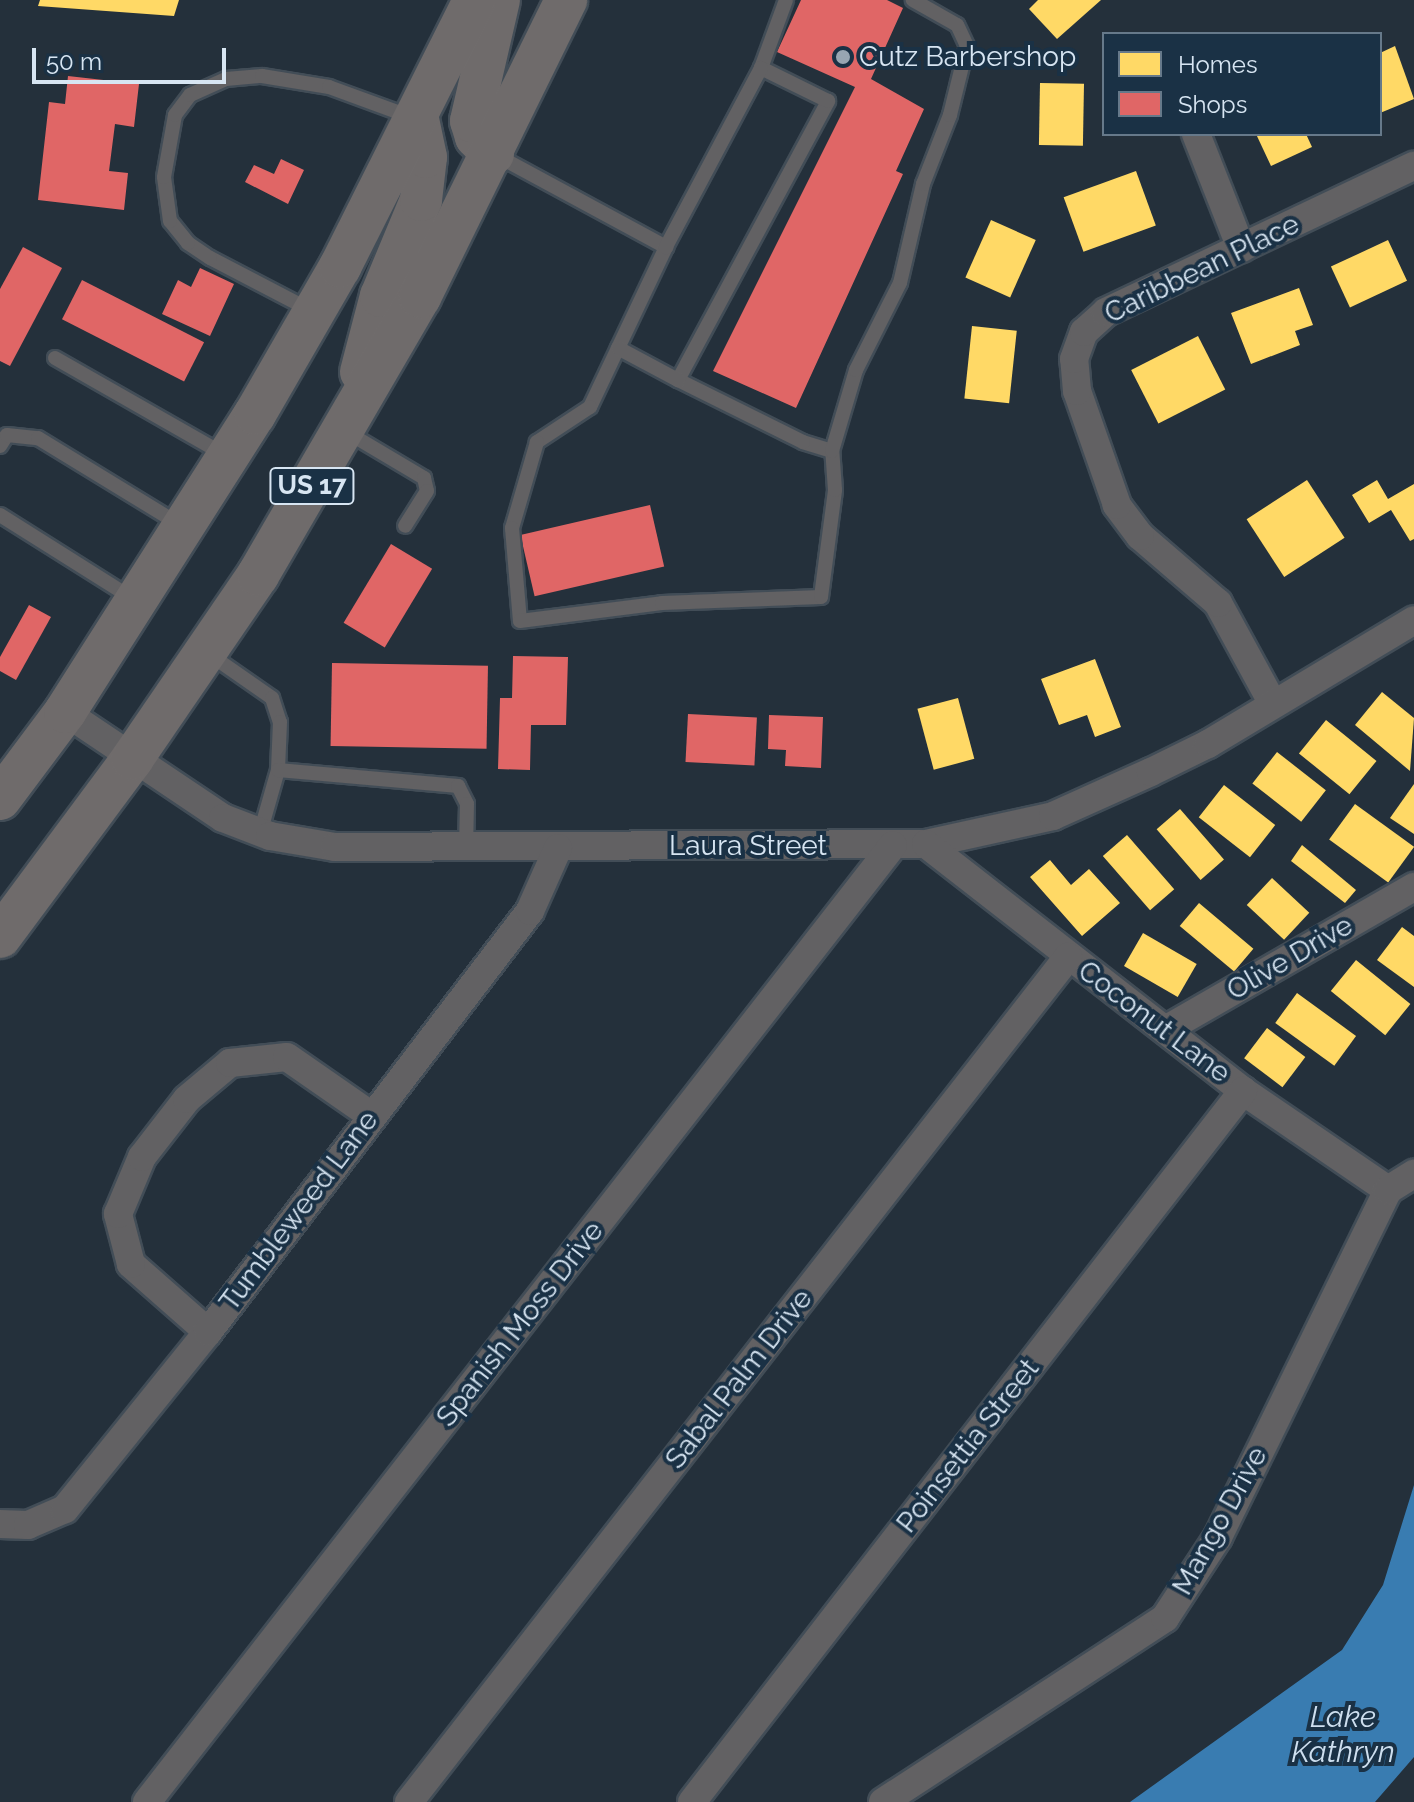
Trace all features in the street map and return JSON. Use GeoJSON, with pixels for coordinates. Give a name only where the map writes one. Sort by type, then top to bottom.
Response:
{"type":"FeatureCollection","features":[{"type":"Feature","properties":{"kind":"main road","name":"US 17"},"geometry":{"type":"LineString","coordinates":[[0,799],[65,712],[186,529],[229,457],[314,312],[418,120],[474,0]]}},
{"type":"Feature","properties":{"kind":"main road"},"geometry":{"type":"LineString","coordinates":[[493,154],[476,137],[471,121],[499,0]]}},
{"type":"Feature","properties":{"kind":"main road","name":"US 17"},"geometry":{"type":"LineString","coordinates":[[0,937],[132,759],[206,652],[345,431],[493,154],[566,0]]}},
{"type":"Feature","properties":{"kind":"main road"},"geometry":{"type":"LineString","coordinates":[[345,431],[381,296],[421,200],[426,157],[418,120]]}},
{"type":"Feature","properties":{"kind":"street"},"geometry":{"type":"LineString","coordinates":[[1197,136],[1241,248]]}},
{"type":"Feature","properties":{"kind":"street","name":"Caribbean Place"},"geometry":{"type":"LineString","coordinates":[[1273,704],[1218,603],[1140,536],[1117,505],[1077,391],[1074,359],[1084,332],[1106,312],[1414,166]]}},
{"type":"Feature","properties":{"kind":"street","name":"Laura Street"},"geometry":{"type":"LineString","coordinates":[[65,712],[223,818],[260,833],[335,847],[926,844],[1053,816],[1208,744],[1414,620]]}},
{"type":"Feature","properties":{"kind":"street","name":"Coconut Lane"},"geometry":{"type":"LineString","coordinates":[[926,844],[1243,1091],[1388,1190]]}},
{"type":"Feature","properties":{"kind":"street","name":"Spanish Moss Drive"},"geometry":{"type":"LineString","coordinates":[[147,1802],[893,845]]}},
{"type":"Feature","properties":{"kind":"street","name":"Tumbleweed Lane"},"geometry":{"type":"LineString","coordinates":[[0,1524],[28,1525],[65,1509],[208,1332],[530,911],[558,848]]}},
{"type":"Feature","properties":{"kind":"street","name":"Olive Drive"},"geometry":{"type":"LineString","coordinates":[[1167,1029],[1414,887]]}},
{"type":"Feature","properties":{"kind":"street","name":"Sabal Palm Drive"},"geometry":{"type":"LineString","coordinates":[[409,1802],[1068,957]]}},
{"type":"Feature","properties":{"kind":"street"},"geometry":{"type":"LineString","coordinates":[[208,1332],[131,1264],[118,1214],[142,1157],[187,1099],[230,1063],[287,1057],[372,1116]]}},
{"type":"Feature","properties":{"kind":"street","name":"Poinsettia Street"},"geometry":{"type":"LineString","coordinates":[[692,1802],[1243,1091]]}},
{"type":"Feature","properties":{"kind":"street"},"geometry":{"type":"LineString","coordinates":[[1388,1190],[1414,1174]]}},
{"type":"Feature","properties":{"kind":"street","name":"Mango Drive"},"geometry":{"type":"LineString","coordinates":[[883,1802],[1165,1618],[1218,1537],[1388,1190]]}},
{"type":"Feature","properties":{"kind":"lane"},"geometry":{"type":"LineString","coordinates":[[786,0],[761,68],[666,247],[590,407],[537,442],[512,528],[520,621],[662,603],[821,597],[835,490],[832,451],[856,370],[900,283],[923,184],[950,115],[967,46],[957,25],[913,0]]}},
{"type":"Feature","properties":{"kind":"lane"},"geometry":{"type":"LineString","coordinates":[[678,380],[828,101],[761,68]]}},
{"type":"Feature","properties":{"kind":"lane"},"geometry":{"type":"LineString","coordinates":[[314,312],[210,258],[188,243],[170,221],[164,177],[175,115],[190,95],[226,79],[262,76],[329,87],[418,120]]}},
{"type":"Feature","properties":{"kind":"lane"},"geometry":{"type":"LineString","coordinates":[[493,154],[666,247]]}},
{"type":"Feature","properties":{"kind":"lane"},"geometry":{"type":"LineString","coordinates":[[618,348],[803,442],[832,451]]}},
{"type":"Feature","properties":{"kind":"lane"},"geometry":{"type":"LineString","coordinates":[[55,358],[229,457]]}},
{"type":"Feature","properties":{"kind":"lane"},"geometry":{"type":"LineString","coordinates":[[345,431],[424,478],[427,491],[405,526]]}},
{"type":"Feature","properties":{"kind":"lane"},"geometry":{"type":"LineString","coordinates":[[0,446],[7,435],[38,438],[186,529]]}},
{"type":"Feature","properties":{"kind":"lane"},"geometry":{"type":"LineString","coordinates":[[0,515],[137,602]]}},
{"type":"Feature","properties":{"kind":"lane"},"geometry":{"type":"LineString","coordinates":[[206,652],[272,698],[280,722],[278,770],[260,833]]}},
{"type":"Feature","properties":{"kind":"lane"},"geometry":{"type":"LineString","coordinates":[[278,770],[458,786],[467,804],[466,848]]}},
{"type":"Feature","properties":{"kind":"water","name":"Lake Kathryn"},"geometry":{"type":"Polygon","coordinates":[[[1414,1485],[1414,1757],[1375,1802],[1130,1802],[1342,1650],[1383,1585],[1414,1485]]]}},
{"type":"Feature","properties":{"kind":"building: Homes"},"geometry":{"type":"Polygon","coordinates":[[[40,0],[179,0],[174,16],[38,6],[40,0]]]}},
{"type":"Feature","properties":{"kind":"building: Homes"},"geometry":{"type":"Polygon","coordinates":[[[1038,0],[1101,0],[1057,39],[1029,9],[1038,0]]]}},
{"type":"Feature","properties":{"kind":"building: Homes"},"geometry":{"type":"Polygon","coordinates":[[[1395,46],[1414,99],[1382,112],[1382,52],[1395,46]]]}},
{"type":"Feature","properties":{"kind":"building: Homes"},"geometry":{"type":"Polygon","coordinates":[[[1040,83],[1084,84],[1083,146],[1039,145],[1040,83]]]}},
{"type":"Feature","properties":{"kind":"building: Homes"},"geometry":{"type":"Polygon","coordinates":[[[1257,136],[1307,136],[1312,147],[1271,166],[1257,136]]]}},
{"type":"Feature","properties":{"kind":"building: Homes"},"geometry":{"type":"Polygon","coordinates":[[[1136,171],[1156,226],[1083,252],[1064,197],[1136,171]]]}},
{"type":"Feature","properties":{"kind":"building: Homes"},"geometry":{"type":"Polygon","coordinates":[[[991,220],[1036,240],[1010,297],[965,278],[991,220]]]}},
{"type":"Feature","properties":{"kind":"building: Homes"},"geometry":{"type":"Polygon","coordinates":[[[1388,240],[1407,281],[1350,307],[1331,267],[1388,240]]]}},
{"type":"Feature","properties":{"kind":"building: Homes"},"geometry":{"type":"Polygon","coordinates":[[[1299,288],[1313,325],[1295,331],[1300,345],[1251,364],[1231,313],[1299,288]]]}},
{"type":"Feature","properties":{"kind":"building: Homes"},"geometry":{"type":"Polygon","coordinates":[[[972,326],[1017,331],[1009,403],[964,399],[972,326]]]}},
{"type":"Feature","properties":{"kind":"building: Homes"},"geometry":{"type":"Polygon","coordinates":[[[1198,336],[1225,389],[1158,424],[1131,370],[1198,336]]]}},
{"type":"Feature","properties":{"kind":"building: Homes"},"geometry":{"type":"Polygon","coordinates":[[[1307,480],[1345,538],[1284,577],[1247,519],[1307,480]]]}},
{"type":"Feature","properties":{"kind":"building: Homes"},"geometry":{"type":"Polygon","coordinates":[[[1377,480],[1388,499],[1414,484],[1414,539],[1410,541],[1391,510],[1369,523],[1352,495],[1377,480]]]}},
{"type":"Feature","properties":{"kind":"building: Homes"},"geometry":{"type":"Polygon","coordinates":[[[1095,659],[1121,727],[1095,737],[1087,715],[1059,725],[1041,679],[1095,659]]]}},
{"type":"Feature","properties":{"kind":"building: Homes"},"geometry":{"type":"Polygon","coordinates":[[[1382,692],[1414,718],[1410,771],[1355,725],[1382,692]]]}},
{"type":"Feature","properties":{"kind":"building: Homes"},"geometry":{"type":"Polygon","coordinates":[[[958,698],[974,759],[934,770],[917,709],[958,698]]]}},
{"type":"Feature","properties":{"kind":"building: Homes"},"geometry":{"type":"Polygon","coordinates":[[[1326,720],[1377,761],[1349,794],[1299,753],[1326,720]]]}},
{"type":"Feature","properties":{"kind":"building: Homes"},"geometry":{"type":"Polygon","coordinates":[[[1277,752],[1326,790],[1301,822],[1252,784],[1277,752]]]}},
{"type":"Feature","properties":{"kind":"building: Homes"},"geometry":{"type":"Polygon","coordinates":[[[1414,784],[1414,834],[1390,818],[1414,784]]]}},
{"type":"Feature","properties":{"kind":"building: Homes"},"geometry":{"type":"Polygon","coordinates":[[[1224,785],[1275,825],[1250,857],[1199,817],[1224,785]]]}},
{"type":"Feature","properties":{"kind":"building: Homes"},"geometry":{"type":"Polygon","coordinates":[[[1355,804],[1414,847],[1388,883],[1329,840],[1355,804]]]}},
{"type":"Feature","properties":{"kind":"building: Homes"},"geometry":{"type":"Polygon","coordinates":[[[1180,809],[1224,860],[1201,880],[1157,829],[1180,809]]]}},
{"type":"Feature","properties":{"kind":"building: Homes"},"geometry":{"type":"Polygon","coordinates":[[[1127,835],[1174,889],[1150,910],[1103,856],[1127,835]]]}},
{"type":"Feature","properties":{"kind":"building: Homes"},"geometry":{"type":"Polygon","coordinates":[[[1302,845],[1356,890],[1345,903],[1291,861],[1302,845]]]}},
{"type":"Feature","properties":{"kind":"building: Homes"},"geometry":{"type":"Polygon","coordinates":[[[1050,860],[1071,885],[1089,869],[1120,903],[1082,936],[1030,877],[1050,860]]]}},
{"type":"Feature","properties":{"kind":"building: Homes"},"geometry":{"type":"Polygon","coordinates":[[[1272,878],[1309,913],[1284,940],[1247,905],[1272,878]]]}},
{"type":"Feature","properties":{"kind":"building: Homes"},"geometry":{"type":"Polygon","coordinates":[[[1199,903],[1253,949],[1234,972],[1180,926],[1199,903]]]}},
{"type":"Feature","properties":{"kind":"building: Homes"},"geometry":{"type":"Polygon","coordinates":[[[1402,927],[1414,936],[1414,987],[1377,960],[1402,927]]]}},
{"type":"Feature","properties":{"kind":"building: Homes"},"geometry":{"type":"Polygon","coordinates":[[[1143,933],[1197,964],[1178,997],[1124,966],[1143,933]]]}},
{"type":"Feature","properties":{"kind":"building: Homes"},"geometry":{"type":"Polygon","coordinates":[[[1356,960],[1410,1004],[1385,1035],[1331,991],[1356,960]]]}},
{"type":"Feature","properties":{"kind":"building: Homes"},"geometry":{"type":"Polygon","coordinates":[[[1297,993],[1356,1036],[1334,1066],[1275,1023],[1297,993]]]}},
{"type":"Feature","properties":{"kind":"building: Homes"},"geometry":{"type":"Polygon","coordinates":[[[1267,1028],[1305,1057],[1282,1087],[1244,1058],[1267,1028]]]}},
{"type":"Feature","properties":{"kind":"building: Shops"},"geometry":{"type":"Polygon","coordinates":[[[801,0],[887,0],[903,8],[871,79],[924,109],[896,171],[903,174],[796,408],[713,371],[855,87],[777,52],[801,0]]]}},
{"type":"Feature","properties":{"kind":"building: Shops"},"geometry":{"type":"Polygon","coordinates":[[[68,76],[139,84],[134,127],[115,124],[109,171],[128,173],[124,210],[38,200],[49,102],[65,104],[68,76]]]}},
{"type":"Feature","properties":{"kind":"building: Shops"},"geometry":{"type":"Polygon","coordinates":[[[281,159],[304,170],[288,204],[245,182],[254,165],[274,174],[281,159]]]}},
{"type":"Feature","properties":{"kind":"building: Shops"},"geometry":{"type":"Polygon","coordinates":[[[23,247],[62,268],[10,366],[0,361],[0,289],[23,247]]]}},
{"type":"Feature","properties":{"kind":"building: Shops"},"geometry":{"type":"Polygon","coordinates":[[[200,268],[234,284],[210,336],[162,314],[178,280],[191,287],[200,268]]]}},
{"type":"Feature","properties":{"kind":"building: Shops"},"geometry":{"type":"Polygon","coordinates":[[[82,280],[204,342],[184,381],[62,319],[82,280]]]}},
{"type":"Feature","properties":{"kind":"building: Shops"},"geometry":{"type":"Polygon","coordinates":[[[650,505],[664,566],[535,596],[520,535],[650,505]]]}},
{"type":"Feature","properties":{"kind":"building: Shops"},"geometry":{"type":"Polygon","coordinates":[[[391,544],[432,569],[385,648],[344,623],[391,544]]]}},
{"type":"Feature","properties":{"kind":"building: Shops"},"geometry":{"type":"Polygon","coordinates":[[[29,605],[51,617],[16,680],[0,671],[0,657],[29,605]]]}},
{"type":"Feature","properties":{"kind":"building: Shops"},"geometry":{"type":"Polygon","coordinates":[[[513,656],[568,657],[566,725],[531,725],[530,770],[498,769],[500,698],[512,698],[513,656]]]}},
{"type":"Feature","properties":{"kind":"building: Shops"},"geometry":{"type":"Polygon","coordinates":[[[332,663],[488,666],[487,749],[331,746],[332,663]]]}},
{"type":"Feature","properties":{"kind":"building: Shops"},"geometry":{"type":"Polygon","coordinates":[[[688,714],[757,718],[754,766],[685,762],[688,714]]]}},
{"type":"Feature","properties":{"kind":"building: Shops"},"geometry":{"type":"Polygon","coordinates":[[[769,715],[823,717],[821,768],[785,766],[786,750],[768,749],[769,715]]]}},
{"type":"Feature","properties":{"kind":"place","name":"Cutz Barbershop"},"geometry":{"type":"Point","coordinates":[843,57]}}]}
